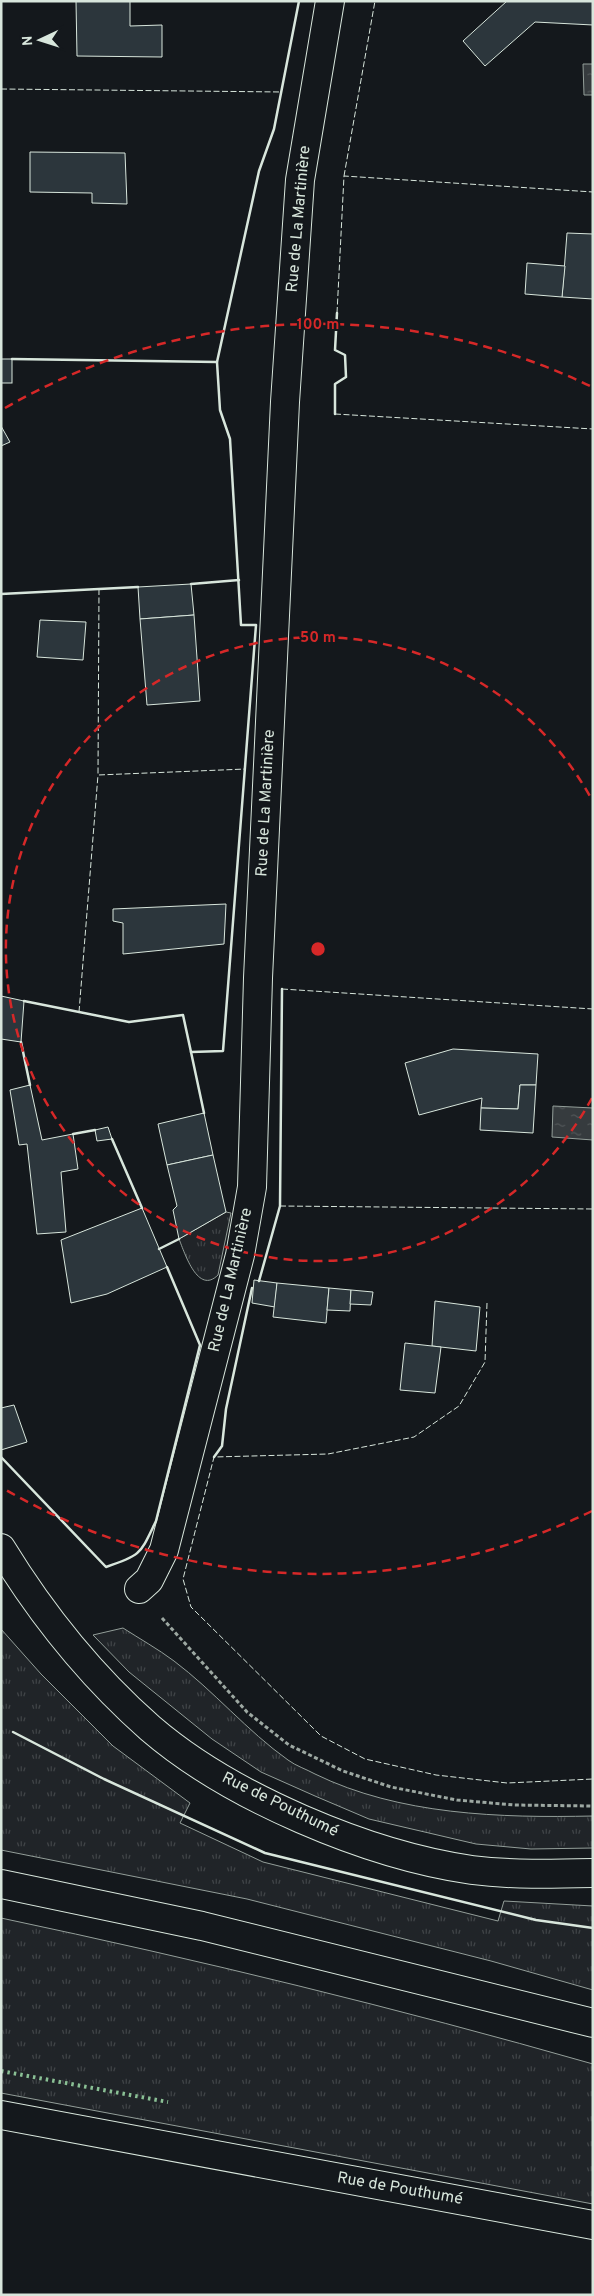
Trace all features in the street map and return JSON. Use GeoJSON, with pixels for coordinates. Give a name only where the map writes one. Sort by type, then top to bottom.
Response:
{"type":"FeatureCollection","features":[{"type":"Feature","properties":{"kind":"street","name":"Rue de La Martinière"},"geometry":{"type":"LineString","coordinates":[[139,1589],[149,1580],[164,1550],[240,1255],[252,1187],[258,968],[284,422],[300,180],[330,1]]}},
{"type":"Feature","properties":{"kind":"street","name":"Rue de Pouthumé"},"geometry":{"type":"LineString","coordinates":[[1,1548],[25,1587],[55,1626],[88,1666],[121,1700],[151,1728],[180,1750],[235,1786],[348,1838],[412,1858],[472,1870],[523,1874],[593,1873]]}},
{"type":"Feature","properties":{"kind":"street"},"geometry":{"type":"LineString","coordinates":[[1,1884],[202,1926],[593,2023]]}},
{"type":"Feature","properties":{"kind":"street","name":"Rue de Pouthumé"},"geometry":{"type":"LineString","coordinates":[[1,2115],[593,2225]]}},
{"type":"Feature","properties":{"kind":"path"},"geometry":{"type":"LineString","coordinates":[[139,1589],[164,1621],[247,1712],[289,1745],[343,1771],[391,1787],[457,1800],[514,1805],[593,1806]]}},
{"type":"Feature","properties":{"kind":"green space"},"geometry":{"type":"Polygon","coordinates":[[[226,1212],[231,1213],[218,1275],[211,1280],[204,1280],[193,1270],[179,1239],[226,1212]]]}},
{"type":"Feature","properties":{"kind":"green space"},"geometry":{"type":"Polygon","coordinates":[[[123,1628],[162,1652],[189,1673],[273,1749],[291,1762],[315,1774],[347,1788],[415,1806],[486,1814],[593,1816],[593,1848],[531,1849],[476,1844],[369,1819],[261,1772],[212,1739],[129,1672],[93,1635],[123,1628]]]}},
{"type":"Feature","properties":{"kind":"green space"},"geometry":{"type":"Polygon","coordinates":[[[1,1629],[41,1674],[113,1746],[190,1803],[180,1823],[263,1862],[498,1921],[504,1901],[593,1906],[593,1990],[491,1961],[247,1899],[1,1850],[1,1629]]]}},
{"type":"Feature","properties":{"kind":"green space"},"geometry":{"type":"Polygon","coordinates":[[[1,1918],[298,1986],[446,2023],[593,2064],[593,2204],[1,2093],[1,1918]]]}},
{"type":"Feature","properties":{"kind":"water"},"geometry":{"type":"Polygon","coordinates":[[[583,64],[593,64],[593,95],[584,95],[583,64]]]}},
{"type":"Feature","properties":{"kind":"water"},"geometry":{"type":"Polygon","coordinates":[[[553,1106],[593,1108],[593,1140],[552,1137],[553,1106]]]}},
{"type":"Feature","properties":{"kind":"building"},"geometry":{"type":"Polygon","coordinates":[[[76,1],[130,1],[130,26],[162,25],[162,57],[77,56],[76,1]]]}},
{"type":"Feature","properties":{"kind":"building"},"geometry":{"type":"Polygon","coordinates":[[[507,1],[593,1],[593,25],[535,22],[485,66],[463,41],[507,1]]]}},
{"type":"Feature","properties":{"kind":"building"},"geometry":{"type":"Polygon","coordinates":[[[30,152],[125,153],[127,204],[92,203],[92,193],[30,192],[30,152]]]}},
{"type":"Feature","properties":{"kind":"building"},"geometry":{"type":"Polygon","coordinates":[[[567,233],[593,234],[593,299],[562,297],[567,233]]]}},
{"type":"Feature","properties":{"kind":"building"},"geometry":{"type":"Polygon","coordinates":[[[527,263],[565,266],[562,297],[525,294],[527,263]]]}},
{"type":"Feature","properties":{"kind":"building"},"geometry":{"type":"Polygon","coordinates":[[[1,359],[12,359],[12,383],[1,383],[1,359]]]}},
{"type":"Feature","properties":{"kind":"building"},"geometry":{"type":"Polygon","coordinates":[[[1,426],[10,442],[1,446],[1,426]]]}},
{"type":"Feature","properties":{"kind":"building"},"geometry":{"type":"Polygon","coordinates":[[[191,584],[194,615],[140,619],[138,587],[191,584]]]}},
{"type":"Feature","properties":{"kind":"building"},"geometry":{"type":"Polygon","coordinates":[[[194,615],[200,701],[147,705],[140,619],[194,615]]]}},
{"type":"Feature","properties":{"kind":"building"},"geometry":{"type":"Polygon","coordinates":[[[40,620],[86,622],[83,660],[37,657],[40,620]]]}},
{"type":"Feature","properties":{"kind":"building"},"geometry":{"type":"Polygon","coordinates":[[[226,904],[224,944],[123,954],[123,923],[113,921],[113,909],[226,904]]]}},
{"type":"Feature","properties":{"kind":"building"},"geometry":{"type":"Polygon","coordinates":[[[1,996],[24,1001],[21,1042],[1,1039],[1,996]]]}},
{"type":"Feature","properties":{"kind":"building"},"geometry":{"type":"Polygon","coordinates":[[[453,1049],[538,1054],[536,1085],[520,1085],[518,1109],[481,1108],[482,1098],[419,1115],[405,1063],[453,1049]]]}},
{"type":"Feature","properties":{"kind":"building"},"geometry":{"type":"Polygon","coordinates":[[[30,1085],[42,1140],[73,1134],[78,1169],[61,1172],[66,1232],[37,1234],[27,1144],[19,1145],[10,1090],[30,1085]]]}},
{"type":"Feature","properties":{"kind":"building"},"geometry":{"type":"Polygon","coordinates":[[[520,1085],[536,1085],[533,1133],[480,1130],[481,1108],[518,1109],[520,1085]]]}},
{"type":"Feature","properties":{"kind":"building"},"geometry":{"type":"Polygon","coordinates":[[[204,1113],[213,1155],[167,1165],[158,1124],[204,1113]]]}},
{"type":"Feature","properties":{"kind":"building"},"geometry":{"type":"Polygon","coordinates":[[[108,1127],[112,1139],[97,1141],[95,1130],[108,1127]]]}},
{"type":"Feature","properties":{"kind":"building"},"geometry":{"type":"Polygon","coordinates":[[[213,1155],[226,1212],[179,1239],[173,1210],[177,1206],[167,1165],[213,1155]]]}},
{"type":"Feature","properties":{"kind":"building"},"geometry":{"type":"Polygon","coordinates":[[[142,1208],[167,1267],[107,1294],[71,1303],[61,1240],[142,1208]]]}},
{"type":"Feature","properties":{"kind":"building"},"geometry":{"type":"Polygon","coordinates":[[[254,1280],[277,1283],[275,1307],[252,1303],[254,1280]]]}},
{"type":"Feature","properties":{"kind":"building"},"geometry":{"type":"Polygon","coordinates":[[[277,1283],[329,1288],[326,1323],[273,1317],[277,1283]]]}},
{"type":"Feature","properties":{"kind":"building"},"geometry":{"type":"Polygon","coordinates":[[[329,1288],[351,1290],[350,1311],[327,1310],[329,1288]]]}},
{"type":"Feature","properties":{"kind":"building"},"geometry":{"type":"Polygon","coordinates":[[[351,1290],[373,1292],[371,1305],[350,1304],[351,1290]]]}},
{"type":"Feature","properties":{"kind":"building"},"geometry":{"type":"Polygon","coordinates":[[[435,1301],[480,1307],[476,1351],[432,1346],[435,1301]]]}},
{"type":"Feature","properties":{"kind":"building"},"geometry":{"type":"Polygon","coordinates":[[[405,1343],[441,1347],[435,1393],[400,1390],[405,1343]]]}},
{"type":"Feature","properties":{"kind":"building"},"geometry":{"type":"Polygon","coordinates":[[[14,1405],[27,1442],[1,1450],[1,1408],[14,1405]]]}},
{"type":"Feature","properties":{"kind":"hedge"},"geometry":{"type":"LineString","coordinates":[[1,2071],[168,2102]]}},
{"type":"Feature","properties":{"kind":"fence"},"geometry":{"type":"LineString","coordinates":[[344,176],[375,1]]}},
{"type":"Feature","properties":{"kind":"fence"},"geometry":{"type":"LineString","coordinates":[[1,89],[282,92]]}},
{"type":"Feature","properties":{"kind":"fence"},"geometry":{"type":"LineString","coordinates":[[337,313],[344,176],[593,192]]}},
{"type":"Feature","properties":{"kind":"fence"},"geometry":{"type":"LineString","coordinates":[[335,414],[593,429]]}},
{"type":"Feature","properties":{"kind":"fence"},"geometry":{"type":"LineString","coordinates":[[99,589],[98,775],[246,769]]}},
{"type":"Feature","properties":{"kind":"fence"},"geometry":{"type":"LineString","coordinates":[[79,1012],[98,775]]}},
{"type":"Feature","properties":{"kind":"fence"},"geometry":{"type":"LineString","coordinates":[[282,989],[593,1009]]}},
{"type":"Feature","properties":{"kind":"fence"},"geometry":{"type":"LineString","coordinates":[[280,1206],[593,1209]]}},
{"type":"Feature","properties":{"kind":"fence"},"geometry":{"type":"LineString","coordinates":[[487,1303],[485,1362],[459,1406],[414,1437],[328,1454],[214,1457],[183,1579],[191,1607],[321,1736],[365,1759],[436,1775],[507,1783],[593,1779]]}},
{"type":"Feature","properties":{"kind":"wall"},"geometry":{"type":"LineString","coordinates":[[204,1113],[191,1052],[223,1051],[256,625],[241,625],[230,439],[220,410],[217,362],[259,171],[274,129],[299,1]]}},
{"type":"Feature","properties":{"kind":"wall"},"geometry":{"type":"LineString","coordinates":[[335,414],[335,384],[346,377],[345,355],[335,350],[337,313]]}},
{"type":"Feature","properties":{"kind":"wall"},"geometry":{"type":"LineString","coordinates":[[12,359],[217,362]]}},
{"type":"Feature","properties":{"kind":"wall"},"geometry":{"type":"LineString","coordinates":[[191,584],[239,580]]}},
{"type":"Feature","properties":{"kind":"wall"},"geometry":{"type":"LineString","coordinates":[[1,594],[138,587]]}},
{"type":"Feature","properties":{"kind":"wall"},"geometry":{"type":"LineString","coordinates":[[259,1281],[280,1206],[282,989]]}},
{"type":"Feature","properties":{"kind":"wall"},"geometry":{"type":"LineString","coordinates":[[24,1001],[129,1022],[183,1015],[191,1052]]}},
{"type":"Feature","properties":{"kind":"wall"},"geometry":{"type":"LineString","coordinates":[[21,1042],[30,1085]]}},
{"type":"Feature","properties":{"kind":"wall"},"geometry":{"type":"LineString","coordinates":[[73,1134],[95,1130]]}},
{"type":"Feature","properties":{"kind":"wall"},"geometry":{"type":"LineString","coordinates":[[112,1139],[142,1208]]}},
{"type":"Feature","properties":{"kind":"wall"},"geometry":{"type":"LineString","coordinates":[[159,1249],[179,1239]]}},
{"type":"Feature","properties":{"kind":"wall"},"geometry":{"type":"LineString","coordinates":[[1,1457],[106,1567],[133,1556],[143,1547],[156,1521],[200,1345],[167,1267]]}},
{"type":"Feature","properties":{"kind":"wall"},"geometry":{"type":"LineString","coordinates":[[214,1457],[222,1446],[226,1409],[252,1288]]}},
{"type":"Feature","properties":{"kind":"wall"},"geometry":{"type":"LineString","coordinates":[[13,1732],[104,1779],[265,1853],[536,1920],[593,1928]]}}]}
